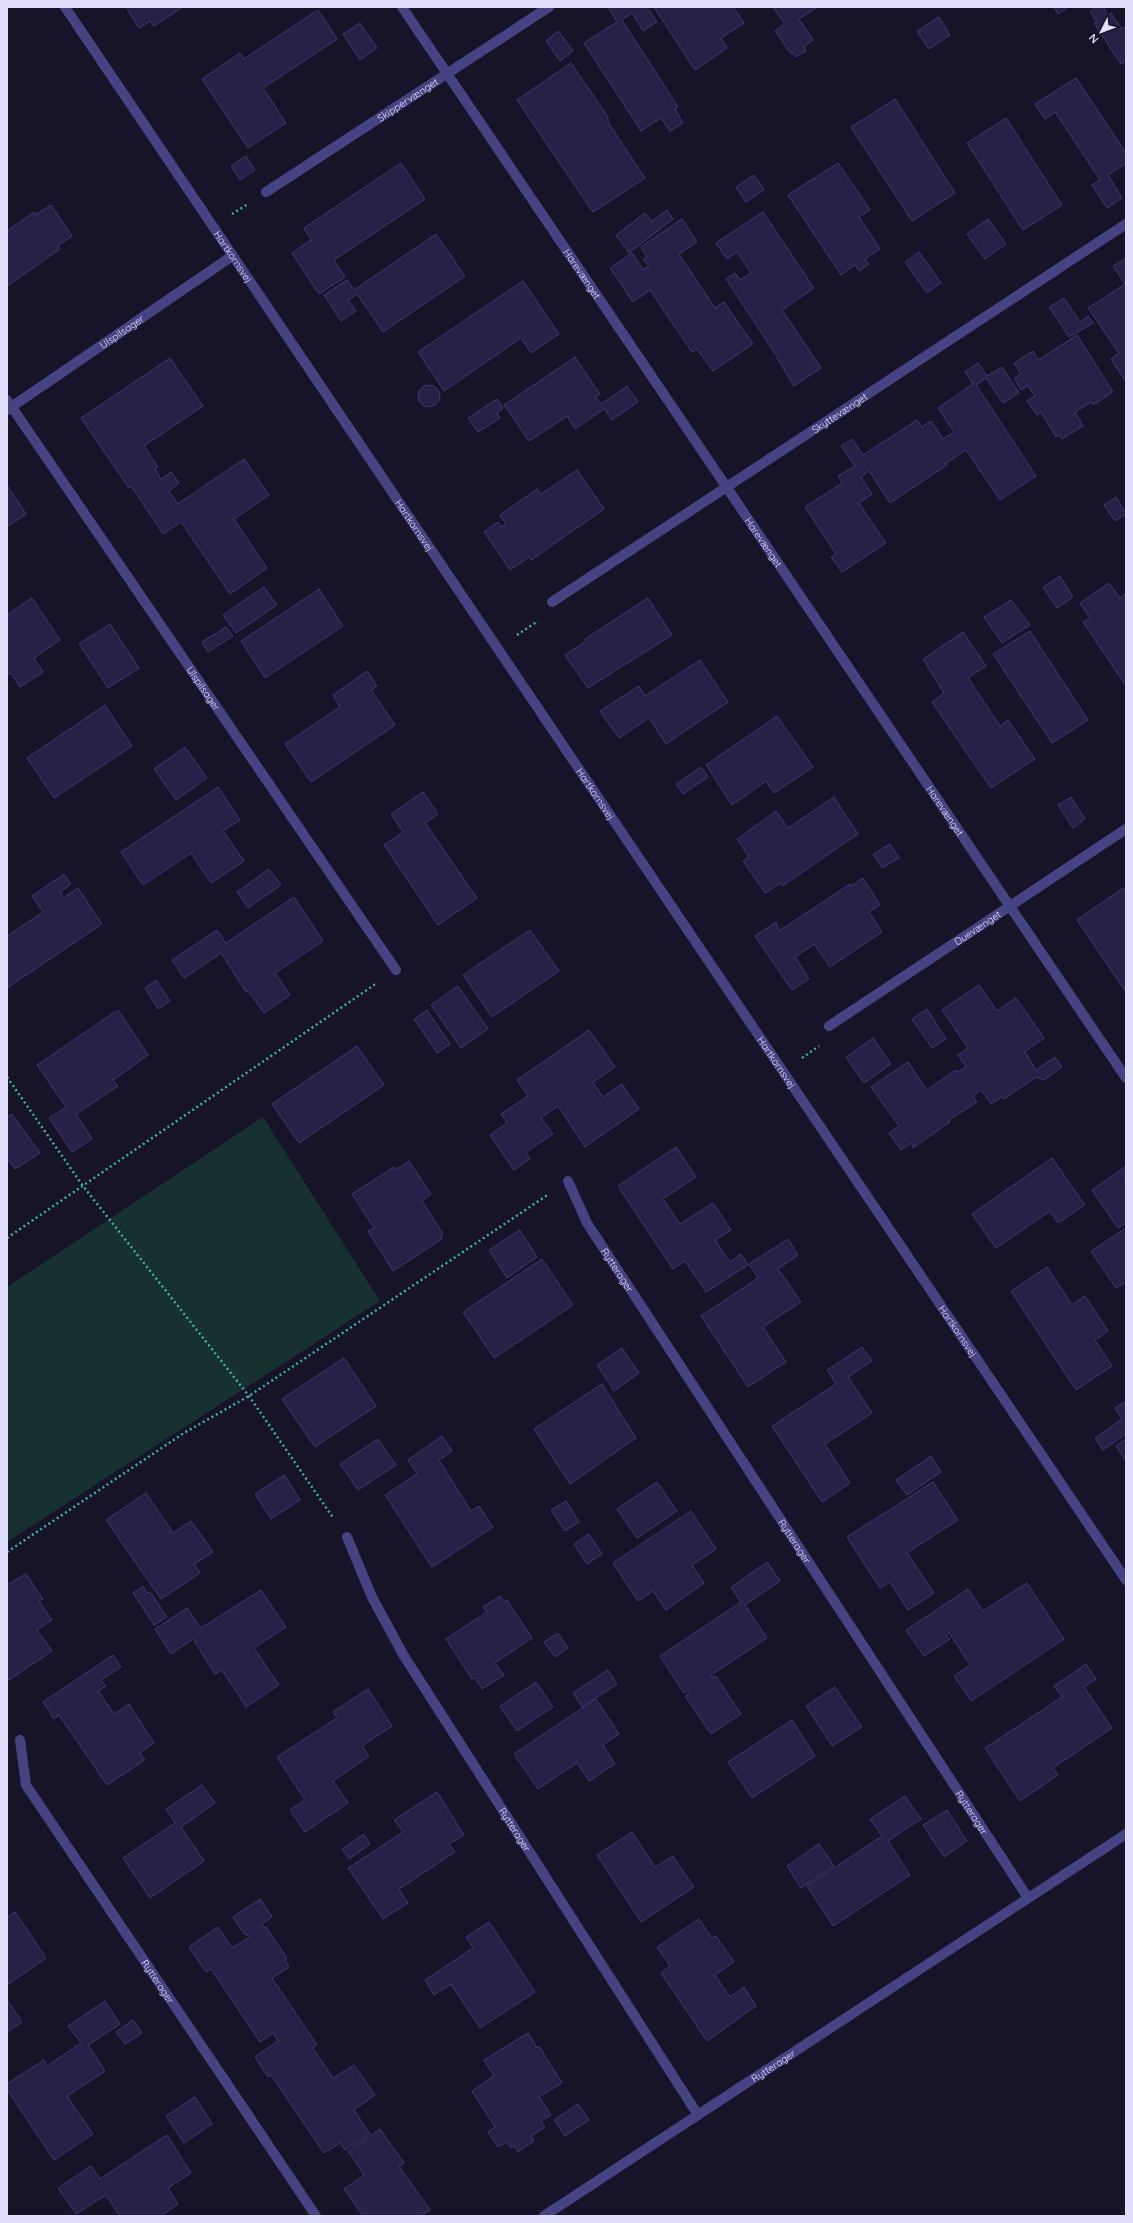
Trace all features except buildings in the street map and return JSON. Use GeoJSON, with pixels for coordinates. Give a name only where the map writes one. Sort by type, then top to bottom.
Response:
{"type":"FeatureCollection","features":[{"type":"Feature","properties":{"kind":"street","name":"Hartkornsvej"},"geometry":{"type":"LineString","coordinates":[[65,7],[1126,1580]]}},
{"type":"Feature","properties":{"kind":"street","name":"Harevænget"},"geometry":{"type":"LineString","coordinates":[[402,7],[1126,1078]]}},
{"type":"Feature","properties":{"kind":"street","name":"Skippervænget"},"geometry":{"type":"LineString","coordinates":[[266,192],[549,7]]}},
{"type":"Feature","properties":{"kind":"street","name":"Skyttevænget"},"geometry":{"type":"LineString","coordinates":[[552,602],[1126,224]]}},
{"type":"Feature","properties":{"kind":"street","name":"Ulspilsager"},"geometry":{"type":"LineString","coordinates":[[232,256],[8,406],[396,970]]}},
{"type":"Feature","properties":{"kind":"street","name":"Duevænget"},"geometry":{"type":"LineString","coordinates":[[829,1026],[1126,829]]}},
{"type":"Feature","properties":{"kind":"street","name":"Rytterager"},"geometry":{"type":"LineString","coordinates":[[568,1181],[587,1223],[1028,1898]]}},
{"type":"Feature","properties":{"kind":"street","name":"Rytterager"},"geometry":{"type":"LineString","coordinates":[[347,1537],[372,1597],[404,1656],[698,2115]]}},
{"type":"Feature","properties":{"kind":"street","name":"Rytterager"},"geometry":{"type":"LineString","coordinates":[[20,1740],[26,1785],[316,2216]]}},
{"type":"Feature","properties":{"kind":"street","name":"Rytterager"},"geometry":{"type":"LineString","coordinates":[[544,2216],[1126,1834]]}},
{"type":"Feature","properties":{"kind":"path"},"geometry":{"type":"LineString","coordinates":[[213,227],[266,192]]}},
{"type":"Feature","properties":{"kind":"path"},"geometry":{"type":"LineString","coordinates":[[498,649],[546,614],[552,602]]}},
{"type":"Feature","properties":{"kind":"path"},"geometry":{"type":"LineString","coordinates":[[7,1238],[396,970]]}},
{"type":"Feature","properties":{"kind":"path"},"geometry":{"type":"LineString","coordinates":[[782,1072],[827,1041],[829,1026]]}},
{"type":"Feature","properties":{"kind":"path"},"geometry":{"type":"LineString","coordinates":[[7,1077],[83,1186],[249,1396],[347,1537]]}},
{"type":"Feature","properties":{"kind":"path"},"geometry":{"type":"LineString","coordinates":[[7,1552],[184,1433],[249,1396],[568,1181]]}},
{"type":"Feature","properties":{"kind":"green space"},"geometry":{"type":"Polygon","coordinates":[[[263,1117],[380,1301],[7,1542],[7,1287],[263,1117]]]}}]}
